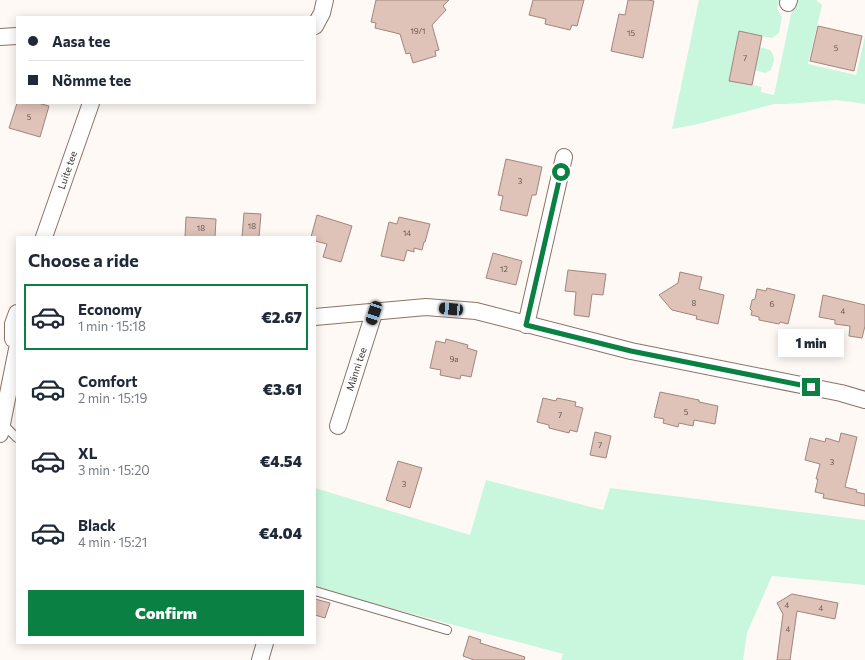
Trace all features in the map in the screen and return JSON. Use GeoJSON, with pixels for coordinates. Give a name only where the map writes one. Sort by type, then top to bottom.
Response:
{"type":"FeatureCollection","features":[{"type":"Feature","properties":{"kind":"street"},"geometry":{"type":"LineString","coordinates":[[316,24],[322,13],[325,0]]}},
{"type":"Feature","properties":{"kind":"street"},"geometry":{"type":"LineString","coordinates":[[0,37],[16,36]]}},
{"type":"Feature","properties":{"kind":"street","name":"Luite tee"},"geometry":{"type":"LineString","coordinates":[[44,236],[91,104]]}},
{"type":"Feature","properties":{"kind":"street"},"geometry":{"type":"LineString","coordinates":[[526,325],[564,157]]}},
{"type":"Feature","properties":{"kind":"street"},"geometry":{"type":"LineString","coordinates":[[316,317],[374,313],[426,307],[476,311],[631,351],[841,393],[865,400]]}},
{"type":"Feature","properties":{"kind":"street","name":"Männi tee"},"geometry":{"type":"LineString","coordinates":[[338,426],[374,313]]}},
{"type":"Feature","properties":{"kind":"street"},"geometry":{"type":"LineString","coordinates":[[1,428],[13,324],[16,316]]}},
{"type":"Feature","properties":{"kind":"street"},"geometry":{"type":"LineString","coordinates":[[260,660],[265,644]]}},
{"type":"Feature","properties":{"kind":"lane"},"geometry":{"type":"LineString","coordinates":[[1,428],[16,437]]}},
{"type":"Feature","properties":{"kind":"lane"},"geometry":{"type":"LineString","coordinates":[[316,591],[448,630]]}},
{"type":"Feature","properties":{"kind":"green space"},"geometry":{"type":"Polygon","coordinates":[[[699,0],[784,0],[784,2],[779,2],[777,9],[782,17],[779,33],[772,38],[739,31],[729,80],[762,87],[761,92],[774,95],[794,0],[816,0],[822,5],[808,64],[856,75],[865,36],[865,104],[837,100],[774,104],[694,125],[672,129],[699,0]]]}},
{"type":"Feature","properties":{"kind":"green space"},"geometry":{"type":"Polygon","coordinates":[[[760,47],[770,50],[773,54],[774,60],[771,70],[765,73],[755,70],[760,47]]]}},
{"type":"Feature","properties":{"kind":"green space"},"geometry":{"type":"Polygon","coordinates":[[[486,480],[603,510],[610,488],[865,520],[865,585],[772,576],[747,633],[743,660],[561,660],[563,654],[316,588],[316,488],[470,535],[486,480]]]}},
{"type":"Feature","properties":{"kind":"building"},"geometry":{"type":"Polygon","coordinates":[[[376,0],[449,0],[443,6],[446,10],[432,25],[439,50],[435,51],[436,56],[413,63],[410,53],[406,54],[400,34],[375,28],[376,23],[371,22],[376,0]]]}},
{"type":"Feature","properties":{"kind":"building"},"geometry":{"type":"Polygon","coordinates":[[[533,0],[584,0],[577,26],[572,25],[570,30],[545,24],[546,19],[529,15],[533,0]]]}},
{"type":"Feature","properties":{"kind":"building"},"geometry":{"type":"Polygon","coordinates":[[[628,0],[654,1],[643,58],[611,51],[619,14],[625,15],[628,0]]]}},
{"type":"Feature","properties":{"kind":"building"},"geometry":{"type":"Polygon","coordinates":[[[818,26],[862,36],[854,71],[810,61],[818,26]]]}},
{"type":"Feature","properties":{"kind":"building"},"geometry":{"type":"Polygon","coordinates":[[[739,31],[762,36],[752,85],[729,81],[739,31]]]}},
{"type":"Feature","properties":{"kind":"building"},"geometry":{"type":"Polygon","coordinates":[[[17,104],[42,104],[49,106],[40,137],[9,128],[17,104]]]}},
{"type":"Feature","properties":{"kind":"building"},"geometry":{"type":"Polygon","coordinates":[[[506,159],[542,167],[536,195],[532,195],[527,216],[500,210],[503,196],[498,195],[506,159]]]}},
{"type":"Feature","properties":{"kind":"building"},"geometry":{"type":"Polygon","coordinates":[[[244,213],[261,214],[259,236],[242,236],[244,213]]]}},
{"type":"Feature","properties":{"kind":"building"},"geometry":{"type":"Polygon","coordinates":[[[317,215],[352,226],[341,262],[323,257],[327,244],[316,241],[316,236],[311,236],[317,215]]]}},
{"type":"Feature","properties":{"kind":"building"},"geometry":{"type":"Polygon","coordinates":[[[186,217],[216,219],[215,236],[185,236],[186,217]]]}},
{"type":"Feature","properties":{"kind":"building"},"geometry":{"type":"Polygon","coordinates":[[[399,217],[430,224],[422,250],[414,248],[414,252],[407,250],[404,261],[381,256],[389,222],[397,224],[399,217]]]}},
{"type":"Feature","properties":{"kind":"building"},"geometry":{"type":"Polygon","coordinates":[[[493,253],[522,261],[516,285],[486,278],[493,253]]]}},
{"type":"Feature","properties":{"kind":"building"},"geometry":{"type":"Polygon","coordinates":[[[568,270],[606,274],[603,295],[592,294],[589,317],[574,315],[576,292],[565,291],[568,270]]]}},
{"type":"Feature","properties":{"kind":"building"},"geometry":{"type":"Polygon","coordinates":[[[680,272],[702,277],[699,289],[724,295],[718,324],[696,319],[697,316],[672,310],[659,295],[678,283],[680,272]]]}},
{"type":"Feature","properties":{"kind":"building"},"geometry":{"type":"Polygon","coordinates":[[[767,288],[795,295],[788,324],[780,322],[779,324],[759,320],[759,317],[751,315],[752,311],[750,309],[752,300],[755,299],[757,289],[766,291],[767,288]]]}},
{"type":"Feature","properties":{"kind":"building"},"geometry":{"type":"Polygon","coordinates":[[[823,295],[865,305],[865,326],[862,338],[849,336],[850,326],[835,324],[835,320],[819,317],[823,295]]]}},
{"type":"Feature","properties":{"kind":"building"},"geometry":{"type":"Polygon","coordinates":[[[446,339],[468,345],[467,348],[477,351],[471,377],[461,375],[460,379],[440,375],[441,370],[430,368],[436,341],[445,343],[446,339]]]}},
{"type":"Feature","properties":{"kind":"building"},"geometry":{"type":"Polygon","coordinates":[[[660,392],[699,400],[699,402],[718,406],[715,424],[694,420],[693,426],[679,423],[678,427],[663,423],[664,419],[654,417],[660,392]]]}},
{"type":"Feature","properties":{"kind":"building"},"geometry":{"type":"Polygon","coordinates":[[[543,398],[556,401],[557,398],[576,402],[575,406],[583,408],[577,432],[570,430],[569,433],[549,428],[549,425],[537,422],[543,398]]]}},
{"type":"Feature","properties":{"kind":"building"},"geometry":{"type":"Polygon","coordinates":[[[595,432],[611,436],[606,458],[590,455],[595,432]]]}},
{"type":"Feature","properties":{"kind":"building"},"geometry":{"type":"Polygon","coordinates":[[[841,433],[857,437],[845,487],[865,494],[865,506],[823,498],[824,494],[815,492],[818,479],[816,479],[820,464],[805,460],[810,438],[825,442],[826,438],[839,442],[841,433]]]}},
{"type":"Feature","properties":{"kind":"building"},"geometry":{"type":"Polygon","coordinates":[[[398,461],[422,468],[410,508],[386,500],[398,461]]]}},
{"type":"Feature","properties":{"kind":"building"},"geometry":{"type":"Polygon","coordinates":[[[792,594],[838,603],[835,619],[797,611],[790,660],[777,660],[783,614],[777,603],[792,594]]]}},
{"type":"Feature","properties":{"kind":"building"},"geometry":{"type":"Polygon","coordinates":[[[316,599],[330,603],[325,618],[316,615],[316,599]]]}},
{"type":"Feature","properties":{"kind":"building"},"geometry":{"type":"Polygon","coordinates":[[[469,636],[481,640],[480,643],[525,657],[524,660],[474,660],[463,656],[469,636]]]}},
{"type":"Feature","properties":{"kind":"route"},"geometry":{"type":"LineString","coordinates":[[561,172],[526,325],[631,351],[811,387]]}}]}
